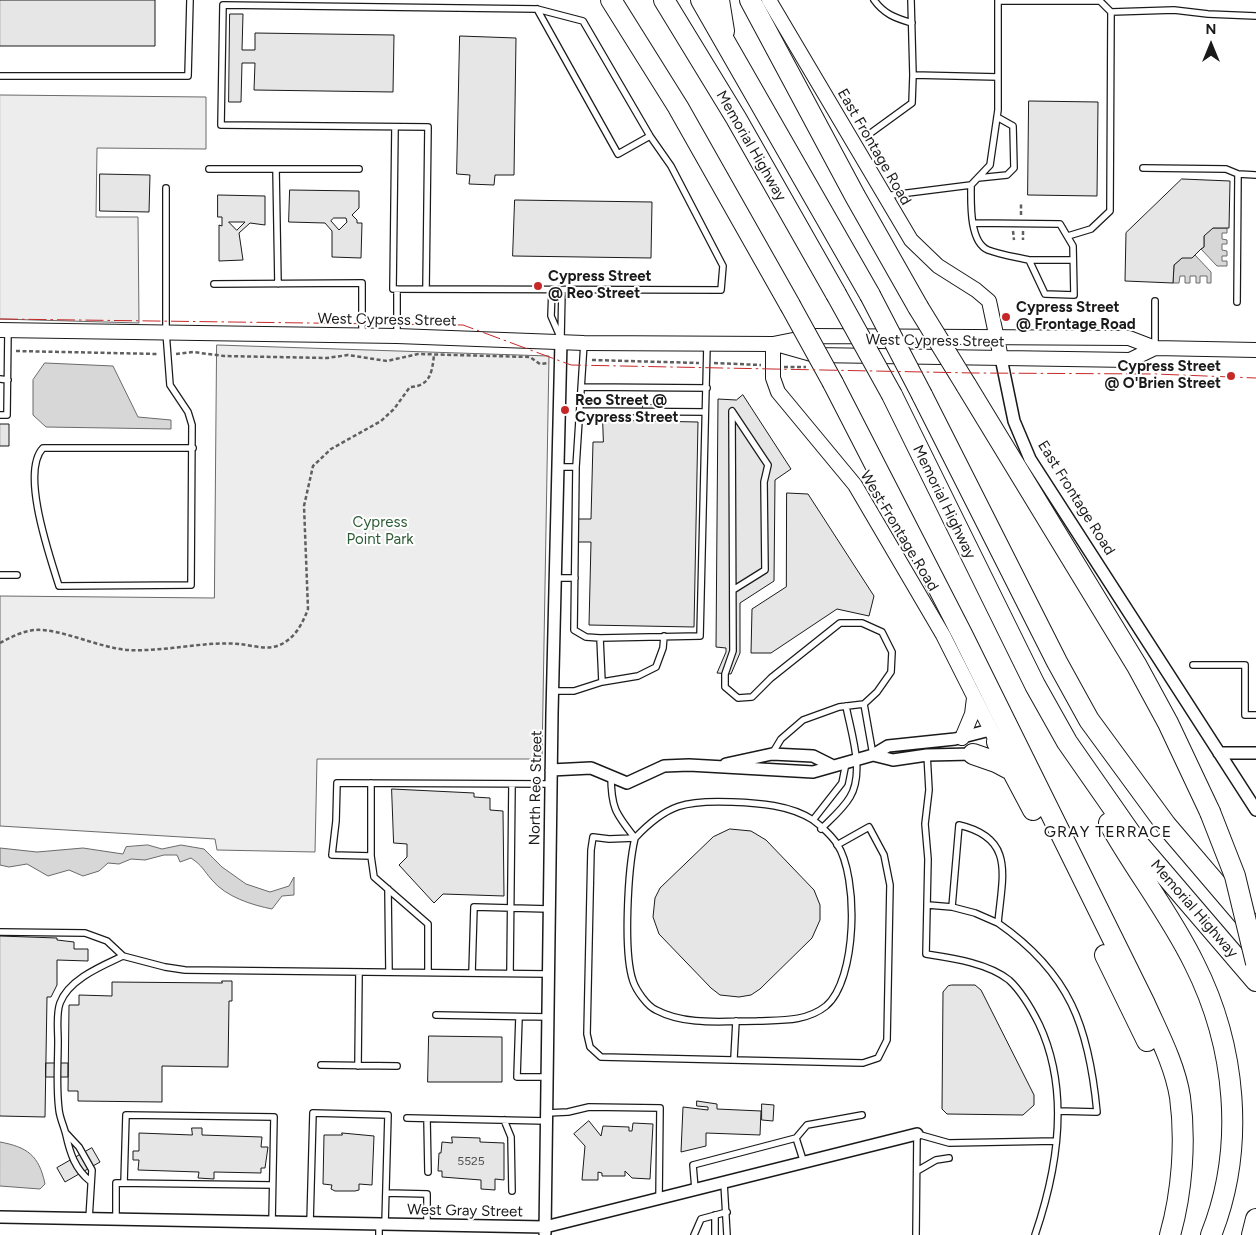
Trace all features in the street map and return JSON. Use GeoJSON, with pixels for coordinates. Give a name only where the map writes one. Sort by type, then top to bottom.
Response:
{"type":"FeatureCollection","features":[{"type":"Feature","properties":{"kind":"highway"},"geometry":{"type":"LineString","coordinates":[[611,0],[678,107],[833,384],[943,596],[1165,1048],[1180,1097],[1182,1148],[1177,1198],[1170,1235]]}},
{"type":"Feature","properties":{"kind":"highway","name":"Memorial Highway"},"geometry":{"type":"LineString","coordinates":[[664,0],[736,118],[892,395],[1035,686],[1077,759],[1136,841],[1256,981]]}},
{"type":"Feature","properties":{"kind":"highway","name":"Memorial Highway"},"geometry":{"type":"LineString","coordinates":[[700,0],[726,42],[870,295],[1056,662],[1089,720],[1166,825],[1256,930]]}},
{"type":"Feature","properties":{"kind":"highway","name":"Memorial Highway"},"geometry":{"type":"LineString","coordinates":[[719,0],[726,42]]}},
{"type":"Feature","properties":{"kind":"highway"},"geometry":{"type":"LineString","coordinates":[[750,0],[855,196],[918,306],[1094,594],[1168,723],[1210,812],[1235,876],[1256,963]]}},
{"type":"Feature","properties":{"kind":"highway"},"geometry":{"type":"LineString","coordinates":[[994,736],[1136,1017],[1161,1073],[1175,1138],[1177,1198]]}},
{"type":"Feature","properties":{"kind":"highway"},"geometry":{"type":"LineString","coordinates":[[968,746],[1012,771]]}},
{"type":"Feature","properties":{"kind":"highway"},"geometry":{"type":"LineString","coordinates":[[1077,759],[1101,810],[1194,962],[1218,1018],[1228,1064],[1233,1118],[1227,1177],[1211,1235]]}},
{"type":"Feature","properties":{"kind":"highway"},"geometry":{"type":"LineString","coordinates":[[1252,1235],[1256,1219]]}},
{"type":"Feature","properties":{"kind":"street","name":"East Frontage Road"},"geometry":{"type":"LineString","coordinates":[[769,0],[911,240],[921,252],[938,266],[983,295],[989,301],[1014,421],[1030,459],[1256,810]]}},
{"type":"Feature","properties":{"kind":"street","name":"West Cypress Street"},"geometry":{"type":"LineString","coordinates":[[4,330],[773,344],[813,336],[1129,338],[1155,348],[1256,350]]}},
{"type":"Feature","properties":{"kind":"street","name":"North Reo Street"},"geometry":{"type":"LineString","coordinates":[[545,1231],[552,691],[560,467],[561,340]]}},
{"type":"Feature","properties":{"kind":"street","name":"West Cypress Street"},"geometry":{"type":"LineString","coordinates":[[773,344],[815,355],[1130,360],[1155,348]]}},
{"type":"Feature","properties":{"kind":"street","name":"West Frontage Road"},"geometry":{"type":"LineString","coordinates":[[773,344],[773,378],[778,392],[855,485],[942,635],[994,736]]}},
{"type":"Feature","properties":{"kind":"street"},"geometry":{"type":"LineString","coordinates":[[968,746],[974,698]]}},
{"type":"Feature","properties":{"kind":"street"},"geometry":{"type":"LineString","coordinates":[[551,770],[590,768],[611,775],[626,783],[664,766],[689,765],[813,772],[831,765],[874,755],[888,746],[926,742],[968,746],[994,736]]}},
{"type":"Feature","properties":{"kind":"street"},"geometry":{"type":"LineString","coordinates":[[874,755],[893,760],[927,756],[968,746],[994,736]]}},
{"type":"Feature","properties":{"kind":"street"},"geometry":{"type":"LineString","coordinates":[[1219,753],[1256,753]]}},
{"type":"Feature","properties":{"kind":"street"},"geometry":{"type":"LineString","coordinates":[[710,767],[772,754],[813,756],[831,765]]}},
{"type":"Feature","properties":{"kind":"street","name":"West Gray Street"},"geometry":{"type":"LineString","coordinates":[[0,1217],[310,1223],[381,1228],[427,1225],[545,1231],[659,1199],[917,1134]]}},
{"type":"Feature","properties":{"kind":"lane"},"geometry":{"type":"LineString","coordinates":[[0,76],[188,76],[190,0]]}},
{"type":"Feature","properties":{"kind":"lane"},"geometry":{"type":"LineString","coordinates":[[874,0],[882,10],[896,19],[912,23]]}},
{"type":"Feature","properties":{"kind":"lane"},"geometry":{"type":"LineString","coordinates":[[868,135],[912,103],[911,0]]}},
{"type":"Feature","properties":{"kind":"lane"},"geometry":{"type":"LineString","coordinates":[[884,196],[970,185],[990,165],[997,118],[998,1],[1100,1],[1111,12],[1110,211],[1092,229],[1068,236]]}},
{"type":"Feature","properties":{"kind":"lane"},"geometry":{"type":"LineString","coordinates":[[395,127],[393,290],[397,290],[426,290],[721,290],[723,266],[670,166],[650,136],[583,21],[537,9],[251,2],[223,4],[221,126],[428,127],[426,290]]}},
{"type":"Feature","properties":{"kind":"lane"},"geometry":{"type":"LineString","coordinates":[[537,9],[618,154],[650,136]]}},
{"type":"Feature","properties":{"kind":"lane"},"geometry":{"type":"LineString","coordinates":[[1111,12],[1174,10],[1208,14],[1256,16]]}},
{"type":"Feature","properties":{"kind":"lane"},"geometry":{"type":"LineString","coordinates":[[913,75],[998,77]]}},
{"type":"Feature","properties":{"kind":"lane"},"geometry":{"type":"LineString","coordinates":[[978,178],[1007,175],[1014,168],[1013,126],[997,118]]}},
{"type":"Feature","properties":{"kind":"lane"},"geometry":{"type":"LineString","coordinates":[[1143,168],[1226,169],[1238,174],[1256,175]]}},
{"type":"Feature","properties":{"kind":"lane"},"geometry":{"type":"LineString","coordinates":[[209,169],[359,169]]}},
{"type":"Feature","properties":{"kind":"lane"},"geometry":{"type":"LineString","coordinates":[[276,169],[278,284]]}},
{"type":"Feature","properties":{"kind":"lane"},"geometry":{"type":"LineString","coordinates":[[1237,302],[1238,174]]}},
{"type":"Feature","properties":{"kind":"lane"},"geometry":{"type":"LineString","coordinates":[[970,185],[972,223],[976,236],[986,249],[1029,260],[1073,260]]}},
{"type":"Feature","properties":{"kind":"lane"},"geometry":{"type":"LineString","coordinates":[[166,188],[166,332],[170,385],[188,412],[192,426],[193,448],[191,585],[60,586],[40,525],[34,467],[37,455],[43,448],[193,448]]}},
{"type":"Feature","properties":{"kind":"lane"},"geometry":{"type":"LineString","coordinates":[[972,223],[1060,224],[1073,246],[1074,295],[1045,294],[1029,260]]}},
{"type":"Feature","properties":{"kind":"lane"},"geometry":{"type":"LineString","coordinates":[[214,284],[362,284],[362,336]]}},
{"type":"Feature","properties":{"kind":"lane"},"geometry":{"type":"LineString","coordinates":[[397,290],[397,336]]}},
{"type":"Feature","properties":{"kind":"lane"},"geometry":{"type":"LineString","coordinates":[[552,290],[551,316],[561,340]]}},
{"type":"Feature","properties":{"kind":"lane"},"geometry":{"type":"LineString","coordinates":[[561,340],[562,290]]}},
{"type":"Feature","properties":{"kind":"lane"},"geometry":{"type":"LineString","coordinates":[[1155,301],[1155,348]]}},
{"type":"Feature","properties":{"kind":"lane"},"geometry":{"type":"LineString","coordinates":[[0,415],[7,415],[8,380],[4,330]]}},
{"type":"Feature","properties":{"kind":"lane"},"geometry":{"type":"LineString","coordinates":[[584,342],[582,411],[576,467],[574,630],[586,637],[600,638],[700,636],[707,343]]}},
{"type":"Feature","properties":{"kind":"lane"},"geometry":{"type":"LineString","coordinates":[[0,380],[8,380]]}},
{"type":"Feature","properties":{"kind":"lane"},"geometry":{"type":"LineString","coordinates":[[583,387],[707,388]]}},
{"type":"Feature","properties":{"kind":"lane"},"geometry":{"type":"LineString","coordinates":[[582,411],[704,412]]}},
{"type":"Feature","properties":{"kind":"lane"},"geometry":{"type":"LineString","coordinates":[[733,590],[765,570],[764,482],[768,465],[732,411],[733,651],[725,674],[725,687],[738,698],[752,697],[771,678],[840,623],[862,623],[882,632],[892,652],[891,672],[877,692],[864,704],[846,706],[803,720],[781,739],[772,754]]}},
{"type":"Feature","properties":{"kind":"lane"},"geometry":{"type":"LineString","coordinates":[[560,467],[576,467]]}},
{"type":"Feature","properties":{"kind":"lane"},"geometry":{"type":"LineString","coordinates":[[0,575],[17,575]]}},
{"type":"Feature","properties":{"kind":"lane"},"geometry":{"type":"LineString","coordinates":[[556,578],[575,578]]}},
{"type":"Feature","properties":{"kind":"lane"},"geometry":{"type":"LineString","coordinates":[[552,691],[574,691],[602,682],[638,676],[656,667],[663,648],[664,636]]}},
{"type":"Feature","properties":{"kind":"lane"},"geometry":{"type":"LineString","coordinates":[[600,638],[602,682]]}},
{"type":"Feature","properties":{"kind":"lane"},"geometry":{"type":"LineString","coordinates":[[1193,664],[1245,664],[1245,715],[1256,715]]}},
{"type":"Feature","properties":{"kind":"lane"},"geometry":{"type":"LineString","coordinates":[[864,704],[874,755]]}},
{"type":"Feature","properties":{"kind":"lane"},"geometry":{"type":"LineString","coordinates":[[821,829],[849,798],[856,784],[851,760],[846,706]]}},
{"type":"Feature","properties":{"kind":"lane"},"geometry":{"type":"LineString","coordinates":[[926,742],[929,790],[925,824],[928,905],[926,954],[967,960],[1008,980],[1029,1004],[1050,1053],[1058,1111],[1056,1141],[1051,1181],[1035,1235]]}},
{"type":"Feature","properties":{"kind":"lane"},"geometry":{"type":"LineString","coordinates":[[813,820],[842,783],[851,760]]}},
{"type":"Feature","properties":{"kind":"lane"},"geometry":{"type":"LineString","coordinates":[[611,775],[611,799],[618,816],[635,838]]}},
{"type":"Feature","properties":{"kind":"lane"},"geometry":{"type":"LineString","coordinates":[[371,856],[332,855],[336,822],[337,783],[551,784]]}},
{"type":"Feature","properties":{"kind":"lane"},"geometry":{"type":"LineString","coordinates":[[371,783],[371,856],[374,877],[428,924],[428,972]]}},
{"type":"Feature","properties":{"kind":"lane"},"geometry":{"type":"LineString","coordinates":[[510,973],[512,784]]}},
{"type":"Feature","properties":{"kind":"lane"},"geometry":{"type":"LineString","coordinates":[[688,802],[761,803],[792,810],[813,820],[821,829],[837,844],[847,871],[850,890],[850,944],[841,985],[826,1006],[809,1016],[789,1020],[692,1021],[655,1010],[633,981],[628,952],[630,859],[635,838],[651,821],[663,812],[688,802]]}},
{"type":"Feature","properties":{"kind":"lane"},"geometry":{"type":"LineString","coordinates":[[952,908],[959,825],[973,828],[993,840],[1003,864],[998,923]]}},
{"type":"Feature","properties":{"kind":"lane"},"geometry":{"type":"LineString","coordinates":[[635,838],[609,839],[593,837],[590,850],[587,1034],[590,1046],[601,1057],[734,1058],[863,1063],[878,1058],[887,1040],[890,885],[884,855],[869,827],[837,844]]}},
{"type":"Feature","properties":{"kind":"lane"},"geometry":{"type":"LineString","coordinates":[[388,889],[389,972]]}},
{"type":"Feature","properties":{"kind":"lane"},"geometry":{"type":"LineString","coordinates":[[928,905],[975,913],[998,923],[1025,942],[1055,974],[1074,1008],[1087,1042],[1097,1112],[1058,1111]]}},
{"type":"Feature","properties":{"kind":"lane"},"geometry":{"type":"LineString","coordinates":[[472,973],[474,907],[549,908]]}},
{"type":"Feature","properties":{"kind":"lane"},"geometry":{"type":"LineString","coordinates":[[0,932],[85,933],[107,941],[123,956],[185,970],[548,974]]}},
{"type":"Feature","properties":{"kind":"lane"},"geometry":{"type":"LineString","coordinates":[[90,1181],[82,1175],[69,1152],[66,1133],[58,1109],[60,1003],[66,993],[81,980],[123,956]]}},
{"type":"Feature","properties":{"kind":"lane"},"geometry":{"type":"LineString","coordinates":[[358,1066],[359,972]]}},
{"type":"Feature","properties":{"kind":"lane"},"geometry":{"type":"LineString","coordinates":[[436,1015],[548,1017]]}},
{"type":"Feature","properties":{"kind":"lane"},"geometry":{"type":"LineString","coordinates":[[518,1017],[517,1077],[547,1077]]}},
{"type":"Feature","properties":{"kind":"lane"},"geometry":{"type":"LineString","coordinates":[[734,1058],[736,1021]]}},
{"type":"Feature","properties":{"kind":"lane"},"geometry":{"type":"LineString","coordinates":[[321,1066],[397,1066]]}},
{"type":"Feature","properties":{"kind":"lane"},"geometry":{"type":"LineString","coordinates":[[407,1118],[504,1120],[547,1117],[589,1107],[660,1108],[659,1199]]}},
{"type":"Feature","properties":{"kind":"lane"},"geometry":{"type":"LineString","coordinates":[[310,1223],[313,1113],[388,1115],[386,1194],[381,1228]]}},
{"type":"Feature","properties":{"kind":"lane"},"geometry":{"type":"LineString","coordinates":[[124,1183],[126,1115],[274,1117],[272,1222]]}},
{"type":"Feature","properties":{"kind":"lane"},"geometry":{"type":"LineString","coordinates":[[695,1190],[693,1165],[796,1138],[807,1124],[862,1115]]}},
{"type":"Feature","properties":{"kind":"lane"},"geometry":{"type":"LineString","coordinates":[[427,1118],[428,1172]]}},
{"type":"Feature","properties":{"kind":"lane"},"geometry":{"type":"LineString","coordinates":[[504,1120],[511,1137],[512,1191]]}},
{"type":"Feature","properties":{"kind":"lane"},"geometry":{"type":"LineString","coordinates":[[66,1133],[79,1147],[92,1170],[89,1218]]}},
{"type":"Feature","properties":{"kind":"lane"},"geometry":{"type":"LineString","coordinates":[[916,1235],[917,1134],[949,1143],[1056,1141]]}},
{"type":"Feature","properties":{"kind":"lane"},"geometry":{"type":"LineString","coordinates":[[796,1138],[804,1163]]}},
{"type":"Feature","properties":{"kind":"lane"},"geometry":{"type":"LineString","coordinates":[[917,1171],[936,1160],[949,1158]]}},
{"type":"Feature","properties":{"kind":"lane"},"geometry":{"type":"LineString","coordinates":[[116,1219],[116,1183],[272,1185]]}},
{"type":"Feature","properties":{"kind":"lane"},"geometry":{"type":"LineString","coordinates":[[724,1183],[727,1235]]}},
{"type":"Feature","properties":{"kind":"lane"},"geometry":{"type":"LineString","coordinates":[[386,1194],[427,1194],[427,1225]]}},
{"type":"Feature","properties":{"kind":"lane"},"geometry":{"type":"LineString","coordinates":[[694,1235],[701,1219],[727,1212]]}},
{"type":"Feature","properties":{"kind":"lane"},"geometry":{"type":"LineString","coordinates":[[715,1215],[715,1235]]}},
{"type":"Feature","properties":{"kind":"path"},"geometry":{"type":"LineString","coordinates":[[1020,215],[1021,204]]}},
{"type":"Feature","properties":{"kind":"path"},"geometry":{"type":"LineString","coordinates":[[1013,230],[1014,240]]}},
{"type":"Feature","properties":{"kind":"path"},"geometry":{"type":"LineString","coordinates":[[1023,230],[1023,240]]}},
{"type":"Feature","properties":{"kind":"path"},"geometry":{"type":"LineString","coordinates":[[16,351],[158,354]]}},
{"type":"Feature","properties":{"kind":"path"},"geometry":{"type":"LineString","coordinates":[[179,354],[193,352],[224,356],[326,358],[348,355],[387,361],[418,354],[530,357],[540,364]]}},
{"type":"Feature","properties":{"kind":"path"},"geometry":{"type":"LineString","coordinates":[[0,643],[15,635],[35,630],[50,631],[100,646],[129,650],[240,644],[275,647],[284,643],[303,622],[308,609],[304,506],[313,466],[331,449],[381,420],[394,409],[410,387],[420,387],[428,381],[432,371],[434,355]]}},
{"type":"Feature","properties":{"kind":"path"},"geometry":{"type":"LineString","coordinates":[[591,360],[699,363]]}},
{"type":"Feature","properties":{"kind":"path"},"geometry":{"type":"LineString","coordinates":[[716,364],[755,364]]}},
{"type":"Feature","properties":{"kind":"green space"},"geometry":{"type":"Polygon","coordinates":[[[0,95],[206,97],[206,149],[97,148],[96,217],[138,217],[139,323],[0,319],[0,95]]]}},
{"type":"Feature","properties":{"kind":"green space","name":"Cypress Point Park"},"geometry":{"type":"Polygon","coordinates":[[[217,345],[549,356],[542,759],[317,759],[315,852],[217,850],[215,839],[0,826],[0,596],[214,598],[217,345]]]}},
{"type":"Feature","properties":{"kind":"shaded area"},"geometry":{"type":"Polygon","coordinates":[[[1213,228],[1227,228],[1227,233],[1222,233],[1222,239],[1227,240],[1227,244],[1222,244],[1222,250],[1227,251],[1227,256],[1222,256],[1222,261],[1227,261],[1227,266],[1217,266],[1201,249],[1204,247],[1204,236],[1213,228]]]}},
{"type":"Feature","properties":{"kind":"shaded area"},"geometry":{"type":"Polygon","coordinates":[[[1195,255],[1211,272],[1211,283],[1207,283],[1207,276],[1200,276],[1200,283],[1196,283],[1196,276],[1190,276],[1190,283],[1185,283],[1185,276],[1180,276],[1179,283],[1173,283],[1174,265],[1182,258],[1195,255]]]}},
{"type":"Feature","properties":{"kind":"shaded area"},"geometry":{"type":"Polygon","coordinates":[[[45,363],[113,366],[138,417],[171,420],[171,429],[46,427],[33,415],[33,380],[45,363]]]}},
{"type":"Feature","properties":{"kind":"shaded area"},"geometry":{"type":"Polygon","coordinates":[[[148,845],[162,849],[181,845],[204,849],[222,867],[246,884],[270,892],[289,886],[294,877],[294,895],[282,896],[272,909],[248,903],[224,891],[191,858],[180,862],[177,855],[164,855],[145,860],[131,859],[119,864],[108,863],[99,871],[83,876],[69,870],[48,876],[27,864],[9,867],[0,865],[0,848],[37,852],[83,848],[123,854],[126,847],[148,845]]]}},
{"type":"Feature","properties":{"kind":"shaded area"},"geometry":{"type":"Polygon","coordinates":[[[0,1142],[25,1150],[35,1159],[45,1184],[40,1189],[0,1186],[0,1142]]]}},
{"type":"Feature","properties":{"kind":"building"},"geometry":{"type":"Polygon","coordinates":[[[0,0],[155,0],[155,46],[0,46],[0,0]]]}},
{"type":"Feature","properties":{"kind":"building"},"geometry":{"type":"Polygon","coordinates":[[[230,14],[243,14],[242,50],[255,50],[255,33],[394,35],[393,92],[254,90],[255,63],[242,63],[241,102],[229,102],[230,14]]]}},
{"type":"Feature","properties":{"kind":"building"},"geometry":{"type":"Polygon","coordinates":[[[460,36],[516,38],[514,175],[495,175],[494,185],[469,184],[470,175],[457,174],[460,36]]]}},
{"type":"Feature","properties":{"kind":"building"},"geometry":{"type":"Polygon","coordinates":[[[1029,101],[1098,102],[1097,196],[1028,195],[1029,101]]]}},
{"type":"Feature","properties":{"kind":"building"},"geometry":{"type":"Polygon","coordinates":[[[100,174],[150,175],[149,212],[100,211],[100,174]]]}},
{"type":"Feature","properties":{"kind":"building"},"geometry":{"type":"Polygon","coordinates":[[[1182,179],[1230,181],[1229,228],[1213,228],[1204,236],[1204,247],[1192,258],[1182,258],[1174,265],[1173,283],[1125,281],[1126,233],[1182,179]]]}},
{"type":"Feature","properties":{"kind":"building"},"geometry":{"type":"Polygon","coordinates":[[[290,190],[359,191],[359,208],[352,215],[357,220],[357,223],[362,223],[361,258],[332,257],[332,231],[325,223],[289,222],[290,190]],[[334,218],[331,221],[339,230],[347,222],[346,218],[334,218]]]}},
{"type":"Feature","properties":{"kind":"building"},"geometry":{"type":"Polygon","coordinates":[[[218,195],[265,196],[265,225],[250,223],[239,233],[243,260],[219,261],[219,225],[222,226],[222,217],[218,217],[218,195]],[[229,222],[237,230],[245,222],[229,222]]]}},
{"type":"Feature","properties":{"kind":"building"},"geometry":{"type":"Polygon","coordinates":[[[515,200],[652,202],[651,258],[513,256],[515,200]]]}},
{"type":"Feature","properties":{"kind":"building"},"geometry":{"type":"Polygon","coordinates":[[[743,395],[791,469],[775,480],[774,581],[740,603],[740,653],[731,674],[717,673],[726,652],[726,648],[716,647],[718,399],[736,400],[743,395]]]}},
{"type":"Feature","properties":{"kind":"building"},"geometry":{"type":"Polygon","coordinates":[[[643,404],[659,405],[658,421],[642,421],[643,404]]]}},
{"type":"Feature","properties":{"kind":"building"},"geometry":{"type":"Polygon","coordinates":[[[603,420],[698,422],[694,627],[589,625],[591,542],[576,542],[577,519],[591,519],[593,442],[603,442],[603,420]]]}},
{"type":"Feature","properties":{"kind":"building"},"geometry":{"type":"Polygon","coordinates":[[[0,424],[9,424],[9,446],[0,446],[0,424]]]}},
{"type":"Feature","properties":{"kind":"building"},"geometry":{"type":"Polygon","coordinates":[[[787,493],[808,494],[874,596],[869,616],[837,609],[771,653],[751,653],[752,609],[786,587],[787,493]]]}},
{"type":"Feature","properties":{"kind":"building"},"geometry":{"type":"Polygon","coordinates":[[[392,789],[474,793],[474,797],[490,798],[490,810],[503,811],[504,896],[443,894],[434,903],[399,865],[407,857],[407,844],[394,843],[392,789]]]}},
{"type":"Feature","properties":{"kind":"building"},"geometry":{"type":"Polygon","coordinates":[[[730,829],[751,831],[766,840],[814,890],[820,905],[820,920],[812,938],[760,989],[751,995],[739,997],[720,995],[711,988],[659,934],[653,917],[655,898],[660,888],[713,837],[730,829]]]}},
{"type":"Feature","properties":{"kind":"building"},"geometry":{"type":"Polygon","coordinates":[[[0,936],[57,938],[57,940],[74,942],[74,949],[88,949],[88,961],[57,960],[57,985],[51,997],[47,997],[45,1117],[0,1116],[0,936]]]}},
{"type":"Feature","properties":{"kind":"building"},"geometry":{"type":"Polygon","coordinates":[[[222,981],[232,981],[232,1001],[229,1001],[228,1067],[162,1066],[162,1102],[78,1101],[78,1091],[68,1091],[69,1005],[79,1005],[79,995],[112,996],[112,982],[222,983],[222,981]]]}},
{"type":"Feature","properties":{"kind":"building"},"geometry":{"type":"Polygon","coordinates":[[[975,985],[981,990],[1034,1095],[1034,1105],[1023,1115],[947,1114],[942,1109],[943,992],[948,986],[975,985]]]}},
{"type":"Feature","properties":{"kind":"building"},"geometry":{"type":"Polygon","coordinates":[[[429,1036],[502,1037],[502,1082],[428,1082],[429,1036]]]}},
{"type":"Feature","properties":{"kind":"building"},"geometry":{"type":"Polygon","coordinates":[[[46,1063],[68,1063],[68,1077],[46,1077],[46,1063]]]}},
{"type":"Feature","properties":{"kind":"building"},"geometry":{"type":"Polygon","coordinates":[[[697,1101],[717,1104],[717,1109],[761,1111],[760,1135],[706,1133],[706,1146],[681,1152],[683,1107],[708,1110],[708,1107],[697,1106],[697,1101]]]}},
{"type":"Feature","properties":{"kind":"building"},"geometry":{"type":"Polygon","coordinates":[[[762,1104],[774,1105],[773,1121],[762,1120],[762,1104]]]}},
{"type":"Feature","properties":{"kind":"building"},"geometry":{"type":"Polygon","coordinates":[[[589,1121],[601,1136],[603,1126],[629,1127],[629,1131],[632,1131],[633,1123],[653,1124],[650,1179],[632,1178],[625,1171],[625,1176],[602,1176],[602,1173],[598,1172],[598,1180],[582,1180],[585,1146],[574,1134],[589,1121]]]}},
{"type":"Feature","properties":{"kind":"building"},"geometry":{"type":"Polygon","coordinates":[[[192,1128],[202,1128],[202,1135],[262,1137],[261,1147],[268,1147],[265,1168],[261,1168],[261,1173],[214,1172],[214,1179],[198,1178],[199,1172],[138,1170],[139,1160],[133,1160],[133,1151],[139,1151],[139,1133],[192,1135],[192,1128]]]}},
{"type":"Feature","properties":{"kind":"building"},"geometry":{"type":"Polygon","coordinates":[[[342,1133],[374,1136],[372,1185],[359,1184],[359,1190],[355,1191],[335,1191],[331,1189],[332,1185],[323,1184],[324,1135],[342,1135],[342,1133]]]}},
{"type":"Feature","properties":{"kind":"building"},"geometry":{"type":"Polygon","coordinates":[[[452,1137],[480,1138],[480,1142],[504,1143],[504,1180],[495,1179],[495,1190],[481,1189],[481,1180],[442,1177],[442,1171],[438,1171],[439,1153],[441,1153],[442,1142],[452,1143],[452,1137]]]}},
{"type":"Feature","properties":{"kind":"building"},"geometry":{"type":"Polygon","coordinates":[[[92,1148],[100,1162],[65,1182],[57,1168],[92,1148]]]}},
{"type":"Feature","properties":{"kind":"power"},"geometry":{"type":"LineString","coordinates":[[0,319],[463,325],[571,365],[974,373],[1155,374],[1256,378]]}},
{"type":"Feature","properties":{"kind":"place","name":"Cypress Street @ Reo Street"},"geometry":{"type":"Point","coordinates":[538,286]}},
{"type":"Feature","properties":{"kind":"place","name":"Cypress Street @ Frontage Road"},"geometry":{"type":"Point","coordinates":[1006,317]}},
{"type":"Feature","properties":{"kind":"place","name":"Cypress Street @ O'Brien Street"},"geometry":{"type":"Point","coordinates":[1231,376]}},
{"type":"Feature","properties":{"kind":"place","name":"Reo Street @ Cypress Street"},"geometry":{"type":"Point","coordinates":[565,410]}},
{"type":"Feature","properties":{"kind":"district","name":"GRAY TERRACE"},"geometry":{"type":"Point","coordinates":[1108,832]}}]}
